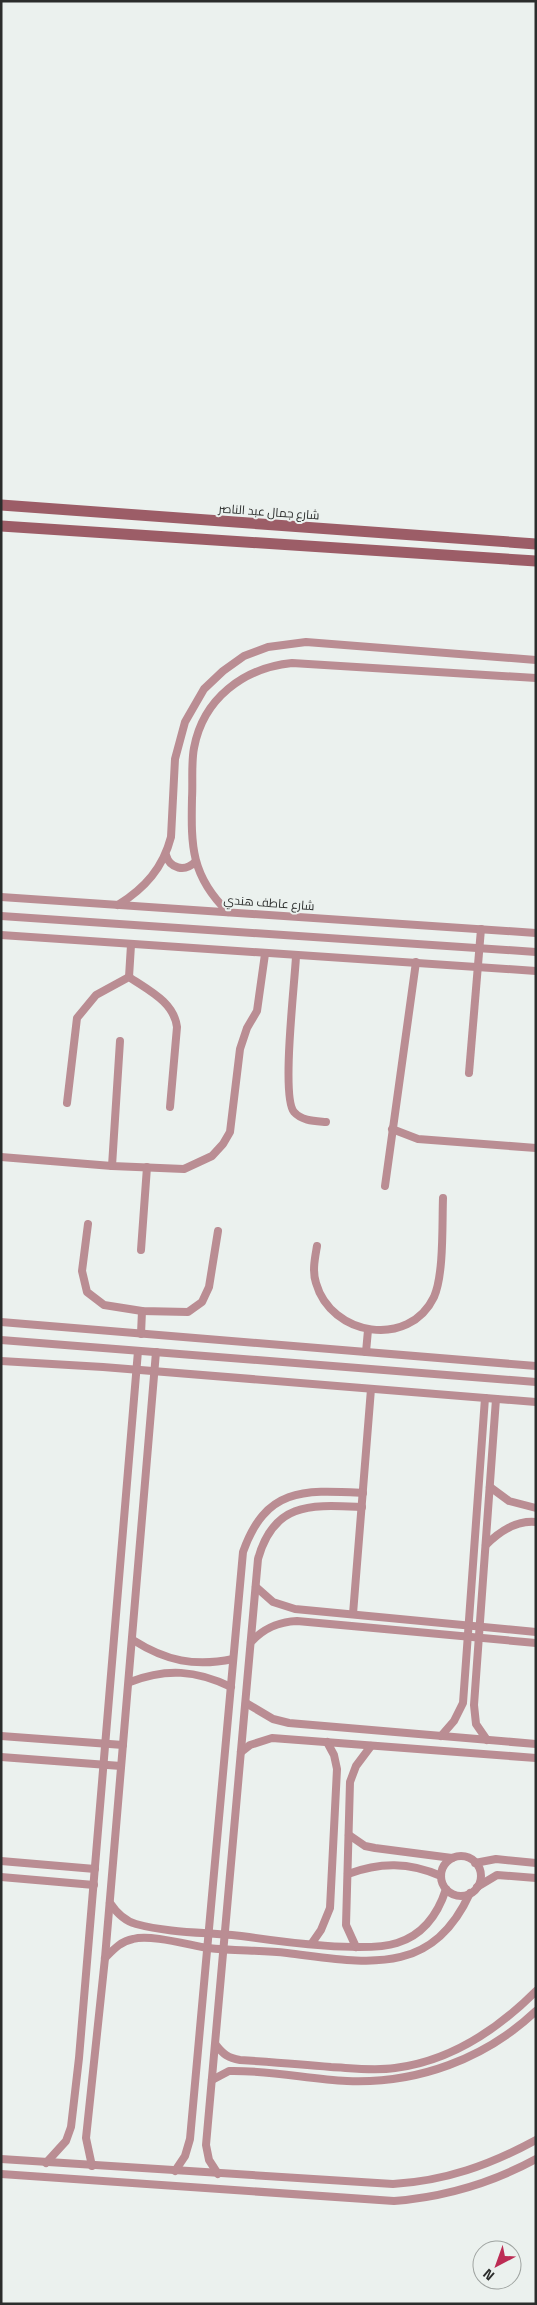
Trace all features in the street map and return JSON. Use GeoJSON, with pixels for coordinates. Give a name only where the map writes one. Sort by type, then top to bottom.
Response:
{"type":"FeatureCollection","features":[{"type":"Feature","properties":{"kind":"main road","name":"شارع جمال عبد الناصر"},"geometry":{"type":"LineString","coordinates":[[1,505],[536,544]]}},
{"type":"Feature","properties":{"kind":"main road"},"geometry":{"type":"LineString","coordinates":[[1,526],[536,561]]}},
{"type":"Feature","properties":{"kind":"main road"},"geometry":{"type":"LineString","coordinates":[[452,555],[457,552],[458,546],[454,539]]}},
{"type":"Feature","properties":{"kind":"main road"},"geometry":{"type":"LineString","coordinates":[[490,557],[485,549],[486,544],[491,541]]}},
{"type":"Feature","properties":{"kind":"street"},"geometry":{"type":"LineString","coordinates":[[118,905],[143,887],[156,872],[166,855],[172,837],[176,752],[185,722],[197,699],[209,684],[244,656],[274,645],[306,642],[536,660]]}},
{"type":"Feature","properties":{"kind":"street"},"geometry":{"type":"LineString","coordinates":[[228,912],[205,884],[195,862],[191,838],[193,761],[197,738],[212,706],[227,688],[247,675],[268,666],[292,663],[536,678]]}},
{"type":"Feature","properties":{"kind":"street"},"geometry":{"type":"LineString","coordinates":[[166,855],[169,862],[179,868],[188,867],[195,862]]}},
{"type":"Feature","properties":{"kind":"street","name":"شارع عاطف هندي"},"geometry":{"type":"LineString","coordinates":[[1,897],[536,932]]}},
{"type":"Feature","properties":{"kind":"street"},"geometry":{"type":"LineString","coordinates":[[1,916],[536,952]]}},
{"type":"Feature","properties":{"kind":"street"},"geometry":{"type":"LineString","coordinates":[[469,1073],[481,929]]}},
{"type":"Feature","properties":{"kind":"street"},"geometry":{"type":"LineString","coordinates":[[1,935],[536,971]]}},
{"type":"Feature","properties":{"kind":"street"},"geometry":{"type":"LineString","coordinates":[[129,977],[131,945]]}},
{"type":"Feature","properties":{"kind":"street"},"geometry":{"type":"LineString","coordinates":[[1,1157],[112,1166],[184,1169],[212,1156],[223,1144],[230,1132],[240,1049],[247,1028],[258,1010],[265,954]]}},
{"type":"Feature","properties":{"kind":"street"},"geometry":{"type":"LineString","coordinates":[[296,956],[290,1043],[289,1101],[294,1112],[306,1120],[326,1122]]}},
{"type":"Feature","properties":{"kind":"street"},"geometry":{"type":"LineString","coordinates":[[386,1186],[392,1129],[416,962]]}},
{"type":"Feature","properties":{"kind":"street"},"geometry":{"type":"LineString","coordinates":[[67,1103],[77,1018],[96,995],[129,977]]}},
{"type":"Feature","properties":{"kind":"street"},"geometry":{"type":"LineString","coordinates":[[129,977],[165,1002],[176,1017],[177,1026],[170,1107]]}},
{"type":"Feature","properties":{"kind":"street"},"geometry":{"type":"LineString","coordinates":[[112,1166],[120,1041]]}},
{"type":"Feature","properties":{"kind":"street"},"geometry":{"type":"LineString","coordinates":[[392,1129],[418,1139],[536,1148]]}},
{"type":"Feature","properties":{"kind":"street"},"geometry":{"type":"LineString","coordinates":[[141,1250],[147,1167]]}},
{"type":"Feature","properties":{"kind":"street"},"geometry":{"type":"LineString","coordinates":[[318,1246],[314,1264],[316,1282],[323,1300],[334,1314],[350,1325],[368,1330],[383,1331],[398,1328],[418,1316],[433,1298],[438,1284],[443,1198]]}},
{"type":"Feature","properties":{"kind":"street"},"geometry":{"type":"LineString","coordinates":[[88,1224],[82,1271],[88,1292],[104,1305],[142,1311],[188,1312],[202,1302],[209,1288],[218,1231]]}},
{"type":"Feature","properties":{"kind":"street"},"geometry":{"type":"LineString","coordinates":[[141,1334],[142,1311]]}},
{"type":"Feature","properties":{"kind":"street"},"geometry":{"type":"LineString","coordinates":[[1,1322],[536,1366]]}},
{"type":"Feature","properties":{"kind":"street"},"geometry":{"type":"LineString","coordinates":[[366,1352],[368,1330]]}},
{"type":"Feature","properties":{"kind":"street"},"geometry":{"type":"LineString","coordinates":[[1,1340],[536,1382]]}},
{"type":"Feature","properties":{"kind":"street"},"geometry":{"type":"LineString","coordinates":[[46,2163],[66,2141],[71,2127],[79,2058],[138,1351]]}},
{"type":"Feature","properties":{"kind":"street"},"geometry":{"type":"LineString","coordinates":[[92,2166],[86,2138],[105,1958],[122,1745],[130,1682],[156,1352]]}},
{"type":"Feature","properties":{"kind":"street"},"geometry":{"type":"LineString","coordinates":[[1,1361],[154,1371],[536,1402]]}},
{"type":"Feature","properties":{"kind":"street"},"geometry":{"type":"LineString","coordinates":[[353,1614],[371,1389]]}},
{"type":"Feature","properties":{"kind":"street"},"geometry":{"type":"LineString","coordinates":[[441,1736],[454,1721],[463,1703],[485,1398]]}},
{"type":"Feature","properties":{"kind":"street"},"geometry":{"type":"LineString","coordinates":[[487,1740],[480,1733],[474,1715],[496,1399]]}},
{"type":"Feature","properties":{"kind":"street"},"geometry":{"type":"LineString","coordinates":[[490,1487],[509,1501],[536,1508]]}},
{"type":"Feature","properties":{"kind":"street"},"geometry":{"type":"LineString","coordinates":[[175,2171],[185,2156],[190,2139],[243,1552],[250,1533],[261,1517],[276,1504],[294,1495],[313,1490],[363,1492]]}},
{"type":"Feature","properties":{"kind":"street"},"geometry":{"type":"LineString","coordinates":[[218,2174],[209,2160],[206,2145],[258,1559],[262,1545],[278,1521],[304,1508],[318,1505],[362,1508]]}},
{"type":"Feature","properties":{"kind":"street"},"geometry":{"type":"LineString","coordinates":[[486,1545],[506,1529],[518,1524],[536,1522]]}},
{"type":"Feature","properties":{"kind":"street"},"geometry":{"type":"LineString","coordinates":[[256,1586],[269,1599],[284,1606],[536,1632]]}},
{"type":"Feature","properties":{"kind":"street"},"geometry":{"type":"LineString","coordinates":[[251,1642],[267,1628],[286,1621],[536,1642]]}},
{"type":"Feature","properties":{"kind":"street"},"geometry":{"type":"LineString","coordinates":[[133,1640],[164,1657],[191,1663],[212,1663],[233,1659]]}},
{"type":"Feature","properties":{"kind":"street"},"geometry":{"type":"LineString","coordinates":[[130,1682],[149,1675],[184,1672],[212,1678],[231,1687]]}},
{"type":"Feature","properties":{"kind":"street"},"geometry":{"type":"LineString","coordinates":[[246,1703],[273,1719],[289,1723],[536,1744]]}},
{"type":"Feature","properties":{"kind":"street"},"geometry":{"type":"LineString","coordinates":[[1,1736],[122,1745]]}},
{"type":"Feature","properties":{"kind":"street"},"geometry":{"type":"LineString","coordinates":[[242,1752],[250,1745],[272,1738],[536,1758]]}},
{"type":"Feature","properties":{"kind":"street"},"geometry":{"type":"LineString","coordinates":[[312,1943],[321,1930],[330,1908],[337,1769],[334,1755],[327,1742]]}},
{"type":"Feature","properties":{"kind":"street"},"geometry":{"type":"LineString","coordinates":[[356,1946],[346,1924],[350,1782],[356,1766],[371,1746]]}},
{"type":"Feature","properties":{"kind":"street"},"geometry":{"type":"LineString","coordinates":[[1,1758],[121,1766]]}},
{"type":"Feature","properties":{"kind":"street"},"geometry":{"type":"LineString","coordinates":[[349,1834],[365,1846],[375,1848],[452,1858],[462,1856],[475,1863],[496,1859],[536,1863]]}},
{"type":"Feature","properties":{"kind":"street"},"geometry":{"type":"LineString","coordinates":[[452,1858],[444,1865],[441,1876],[446,1889],[455,1895],[470,1893]]}},
{"type":"Feature","properties":{"kind":"street"},"geometry":{"type":"LineString","coordinates":[[1,1861],[95,1869]]}},
{"type":"Feature","properties":{"kind":"street"},"geometry":{"type":"LineString","coordinates":[[475,1863],[480,1877],[478,1886]]}},
{"type":"Feature","properties":{"kind":"street"},"geometry":{"type":"LineString","coordinates":[[348,1874],[363,1868],[394,1864],[410,1865],[441,1876]]}},
{"type":"Feature","properties":{"kind":"street"},"geometry":{"type":"LineString","coordinates":[[105,1958],[118,1946],[134,1938],[208,1948],[362,1962],[393,1960],[421,1950],[434,1942],[456,1920],[470,1893],[483,1881],[497,1876],[536,1878]]}},
{"type":"Feature","properties":{"kind":"street"},"geometry":{"type":"LineString","coordinates":[[1,1877],[94,1885]]}},
{"type":"Feature","properties":{"kind":"street"},"geometry":{"type":"LineString","coordinates":[[110,1903],[121,1915],[135,1924],[209,1935],[356,1946],[383,1946],[408,1939],[428,1923],[436,1913],[446,1889]]}},
{"type":"Feature","properties":{"kind":"street"},"geometry":{"type":"LineString","coordinates":[[216,2045],[230,2058],[240,2060],[349,2068],[394,2068],[428,2062],[461,2049],[517,2010],[536,1991]]}},
{"type":"Feature","properties":{"kind":"street"},"geometry":{"type":"LineString","coordinates":[[212,2080],[229,2071],[348,2081],[392,2080],[433,2072],[465,2058],[506,2035],[536,2011]]}},
{"type":"Feature","properties":{"kind":"street"},"geometry":{"type":"LineString","coordinates":[[1,2159],[393,2184],[424,2182],[500,2160],[536,2140]]}},
{"type":"Feature","properties":{"kind":"street"},"geometry":{"type":"LineString","coordinates":[[1,2174],[394,2201],[426,2198],[465,2188],[506,2175],[536,2159]]}}]}
